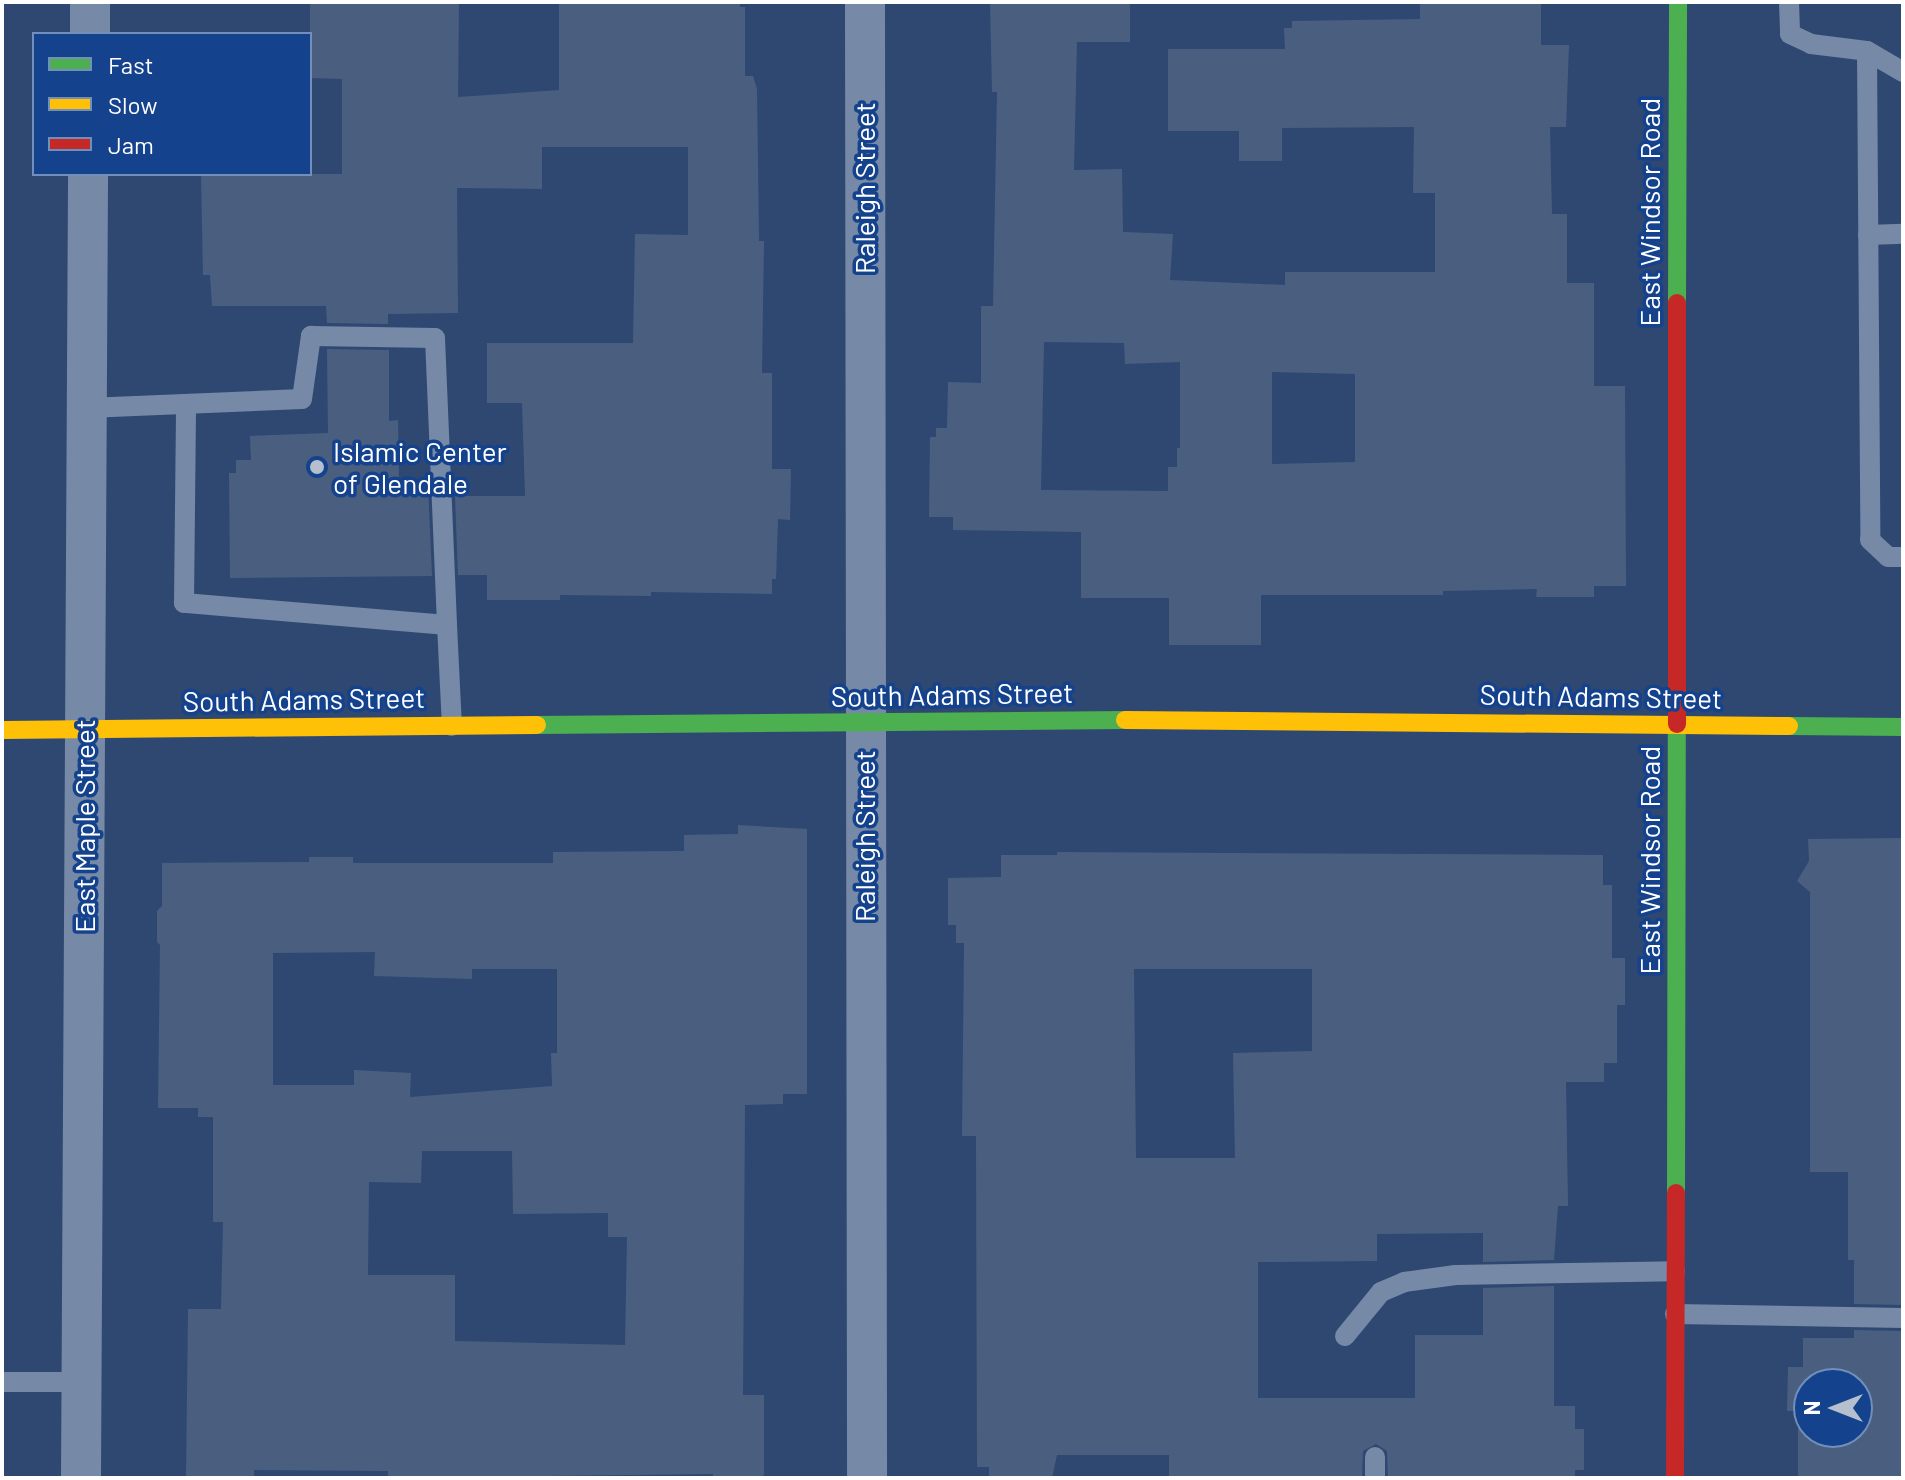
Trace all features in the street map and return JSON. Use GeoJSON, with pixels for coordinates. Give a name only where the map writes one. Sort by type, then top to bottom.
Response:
{"type":"FeatureCollection","features":[{"type":"Feature","properties":{"kind":"street"},"geometry":{"type":"LineString","coordinates":[[90,2],[90,32]]}},
{"type":"Feature","properties":{"kind":"street","name":"Raleigh Street"},"geometry":{"type":"LineString","coordinates":[[865,2],[867,1478]]}},
{"type":"Feature","properties":{"kind":"street","name":"East Windsor Road"},"geometry":{"type":"LineString","coordinates":[[1675,1478],[1678,2]]}},
{"type":"Feature","properties":{"kind":"street","name":"East Maple Street"},"geometry":{"type":"LineString","coordinates":[[81,1478],[88,176]]}},
{"type":"Feature","properties":{"kind":"street","name":"South Adams Street"},"geometry":{"type":"LineString","coordinates":[[2,730],[1251,719],[1903,727]]}},
{"type":"Feature","properties":{"kind":"lane"},"geometry":{"type":"LineString","coordinates":[[1789,2],[1790,34],[1811,44],[1867,51],[1903,72]]}},
{"type":"Feature","properties":{"kind":"lane"},"geometry":{"type":"LineString","coordinates":[[1867,51],[1870,540],[1888,557],[1903,557]]}},
{"type":"Feature","properties":{"kind":"lane"},"geometry":{"type":"LineString","coordinates":[[1868,235],[1903,234]]}},
{"type":"Feature","properties":{"kind":"lane"},"geometry":{"type":"LineString","coordinates":[[87,408],[302,399],[311,336],[435,338],[452,726]]}},
{"type":"Feature","properties":{"kind":"lane"},"geometry":{"type":"LineString","coordinates":[[186,405],[184,603],[447,625]]}},
{"type":"Feature","properties":{"kind":"lane"},"geometry":{"type":"LineString","coordinates":[[1345,1336],[1381,1292],[1404,1282],[1456,1275],[1675,1271]]}},
{"type":"Feature","properties":{"kind":"lane"},"geometry":{"type":"LineString","coordinates":[[1675,1314],[1903,1318]]}},
{"type":"Feature","properties":{"kind":"lane"},"geometry":{"type":"LineString","coordinates":[[2,1382],[82,1382]]}},
{"type":"Feature","properties":{"kind":"lane"},"geometry":{"type":"LineString","coordinates":[[1375,1457],[1375,1478]]}},
{"type":"Feature","properties":{"kind":"building"},"geometry":{"type":"Polygon","coordinates":[[[310,2],[459,2],[458,97],[559,90],[559,2],[740,2],[740,7],[745,7],[745,76],[753,76],[757,89],[759,241],[764,241],[762,373],[772,373],[772,469],[791,469],[790,520],[778,519],[776,579],[772,579],[772,594],[651,592],[651,596],[560,595],[560,600],[487,600],[487,575],[458,575],[455,496],[525,496],[522,403],[487,403],[487,343],[633,343],[635,234],[688,235],[688,147],[542,147],[542,189],[457,188],[458,313],[388,314],[388,324],[327,323],[326,306],[212,306],[210,275],[203,275],[201,176],[342,174],[342,79],[312,78],[310,2]]]}},
{"type":"Feature","properties":{"kind":"building"},"geometry":{"type":"Polygon","coordinates":[[[990,2],[1130,2],[1130,42],[1077,42],[1074,170],[1122,169],[1123,232],[1173,234],[1170,280],[1285,285],[1285,272],[1435,272],[1435,193],[1413,193],[1414,127],[1282,128],[1282,161],[1239,161],[1239,131],[1168,131],[1168,49],[1285,49],[1284,28],[1292,28],[1292,21],[1420,19],[1420,2],[1541,2],[1541,45],[1569,45],[1566,127],[1550,127],[1552,214],[1567,214],[1567,283],[1594,283],[1594,386],[1625,386],[1626,586],[1594,586],[1594,597],[1536,597],[1537,589],[1443,591],[1443,595],[1261,595],[1261,645],[1169,645],[1169,598],[1081,598],[1081,532],[953,530],[953,517],[929,517],[930,437],[936,437],[936,428],[947,428],[948,382],[981,383],[981,306],[993,306],[997,92],[992,92],[990,2]],[[1044,342],[1041,490],[1168,491],[1168,467],[1177,467],[1177,448],[1180,448],[1180,362],[1125,364],[1124,343],[1044,342]],[[1272,372],[1272,464],[1355,462],[1355,374],[1272,372]]]}},
{"type":"Feature","properties":{"kind":"building","name":"Islamic Center of Glendale"},"geometry":{"type":"Polygon","coordinates":[[[327,349],[389,350],[389,421],[398,420],[399,484],[428,484],[432,576],[230,578],[229,473],[236,473],[236,460],[251,460],[250,436],[328,433],[327,349]]]}},
{"type":"Feature","properties":{"kind":"building"},"geometry":{"type":"Polygon","coordinates":[[[738,825],[807,829],[807,1094],[783,1094],[783,1104],[745,1105],[743,1395],[764,1395],[764,1475],[758,1478],[713,1478],[713,1474],[388,1478],[388,1471],[254,1470],[254,1478],[186,1478],[188,1309],[221,1309],[223,1222],[213,1222],[213,1117],[198,1117],[198,1108],[158,1108],[160,945],[157,942],[157,911],[162,906],[162,863],[309,862],[309,857],[353,857],[353,863],[553,863],[553,852],[684,851],[684,835],[738,834],[738,825]],[[375,952],[273,953],[273,1085],[354,1085],[354,1070],[411,1073],[410,1097],[552,1086],[551,1053],[557,1053],[557,969],[472,969],[472,979],[374,976],[375,952]],[[422,1151],[421,1183],[369,1182],[368,1275],[455,1275],[455,1341],[625,1345],[627,1237],[608,1237],[608,1213],[513,1214],[512,1151],[422,1151]]]}},
{"type":"Feature","properties":{"kind":"building"},"geometry":{"type":"Polygon","coordinates":[[[1903,838],[1903,1305],[1854,1304],[1854,1260],[1848,1260],[1848,1172],[1810,1172],[1810,892],[1797,881],[1809,861],[1808,839],[1903,838]]]}},
{"type":"Feature","properties":{"kind":"building"},"geometry":{"type":"Polygon","coordinates":[[[1057,852],[1603,855],[1603,885],[1612,885],[1612,958],[1625,958],[1625,1005],[1617,1005],[1617,1063],[1604,1063],[1604,1082],[1566,1082],[1568,1206],[1558,1206],[1554,1260],[1483,1262],[1483,1233],[1377,1234],[1377,1261],[1258,1262],[1258,1398],[1415,1398],[1415,1335],[1483,1335],[1483,1288],[1554,1286],[1554,1406],[1575,1406],[1575,1429],[1584,1429],[1584,1470],[1575,1470],[1575,1478],[1388,1478],[1387,1451],[1376,1444],[1363,1451],[1362,1478],[1169,1478],[1169,1455],[1057,1455],[1052,1478],[989,1478],[989,1467],[977,1467],[976,1136],[962,1136],[964,943],[956,943],[956,925],[948,925],[948,878],[1001,877],[1001,855],[1057,855],[1057,852]],[[1134,969],[1136,1158],[1235,1158],[1233,1053],[1312,1051],[1312,969],[1134,969]]]}},
{"type":"Feature","properties":{"kind":"building"},"geometry":{"type":"Polygon","coordinates":[[[1854,1330],[1903,1331],[1903,1478],[1798,1478],[1798,1448],[1873,1448],[1873,1368],[1793,1368],[1793,1411],[1787,1411],[1788,1367],[1803,1367],[1803,1338],[1854,1338],[1854,1330]]]}},
{"type":"Feature","properties":{"kind":"traffic: fast"},"geometry":{"type":"LineString","coordinates":[[1677,303],[1678,2]]}},
{"type":"Feature","properties":{"kind":"traffic: fast"},"geometry":{"type":"LineString","coordinates":[[537,725],[1125,720]]}},
{"type":"Feature","properties":{"kind":"traffic: fast"},"geometry":{"type":"LineString","coordinates":[[1676,1193],[1677,724]]}},
{"type":"Feature","properties":{"kind":"traffic: fast"},"geometry":{"type":"LineString","coordinates":[[1789,726],[1903,727]]}},
{"type":"Feature","properties":{"kind":"traffic: slow"},"geometry":{"type":"LineString","coordinates":[[1125,720],[1789,726]]}},
{"type":"Feature","properties":{"kind":"traffic: slow"},"geometry":{"type":"LineString","coordinates":[[2,730],[537,725]]}},
{"type":"Feature","properties":{"kind":"traffic: jam"},"geometry":{"type":"LineString","coordinates":[[1677,303],[1677,724]]}},
{"type":"Feature","properties":{"kind":"traffic: jam"},"geometry":{"type":"LineString","coordinates":[[1675,1478],[1676,1193]]}},
{"type":"Feature","properties":{"kind":"place","name":"Islamic Center of Glendale"},"geometry":{"type":"Point","coordinates":[317,467]}}]}
